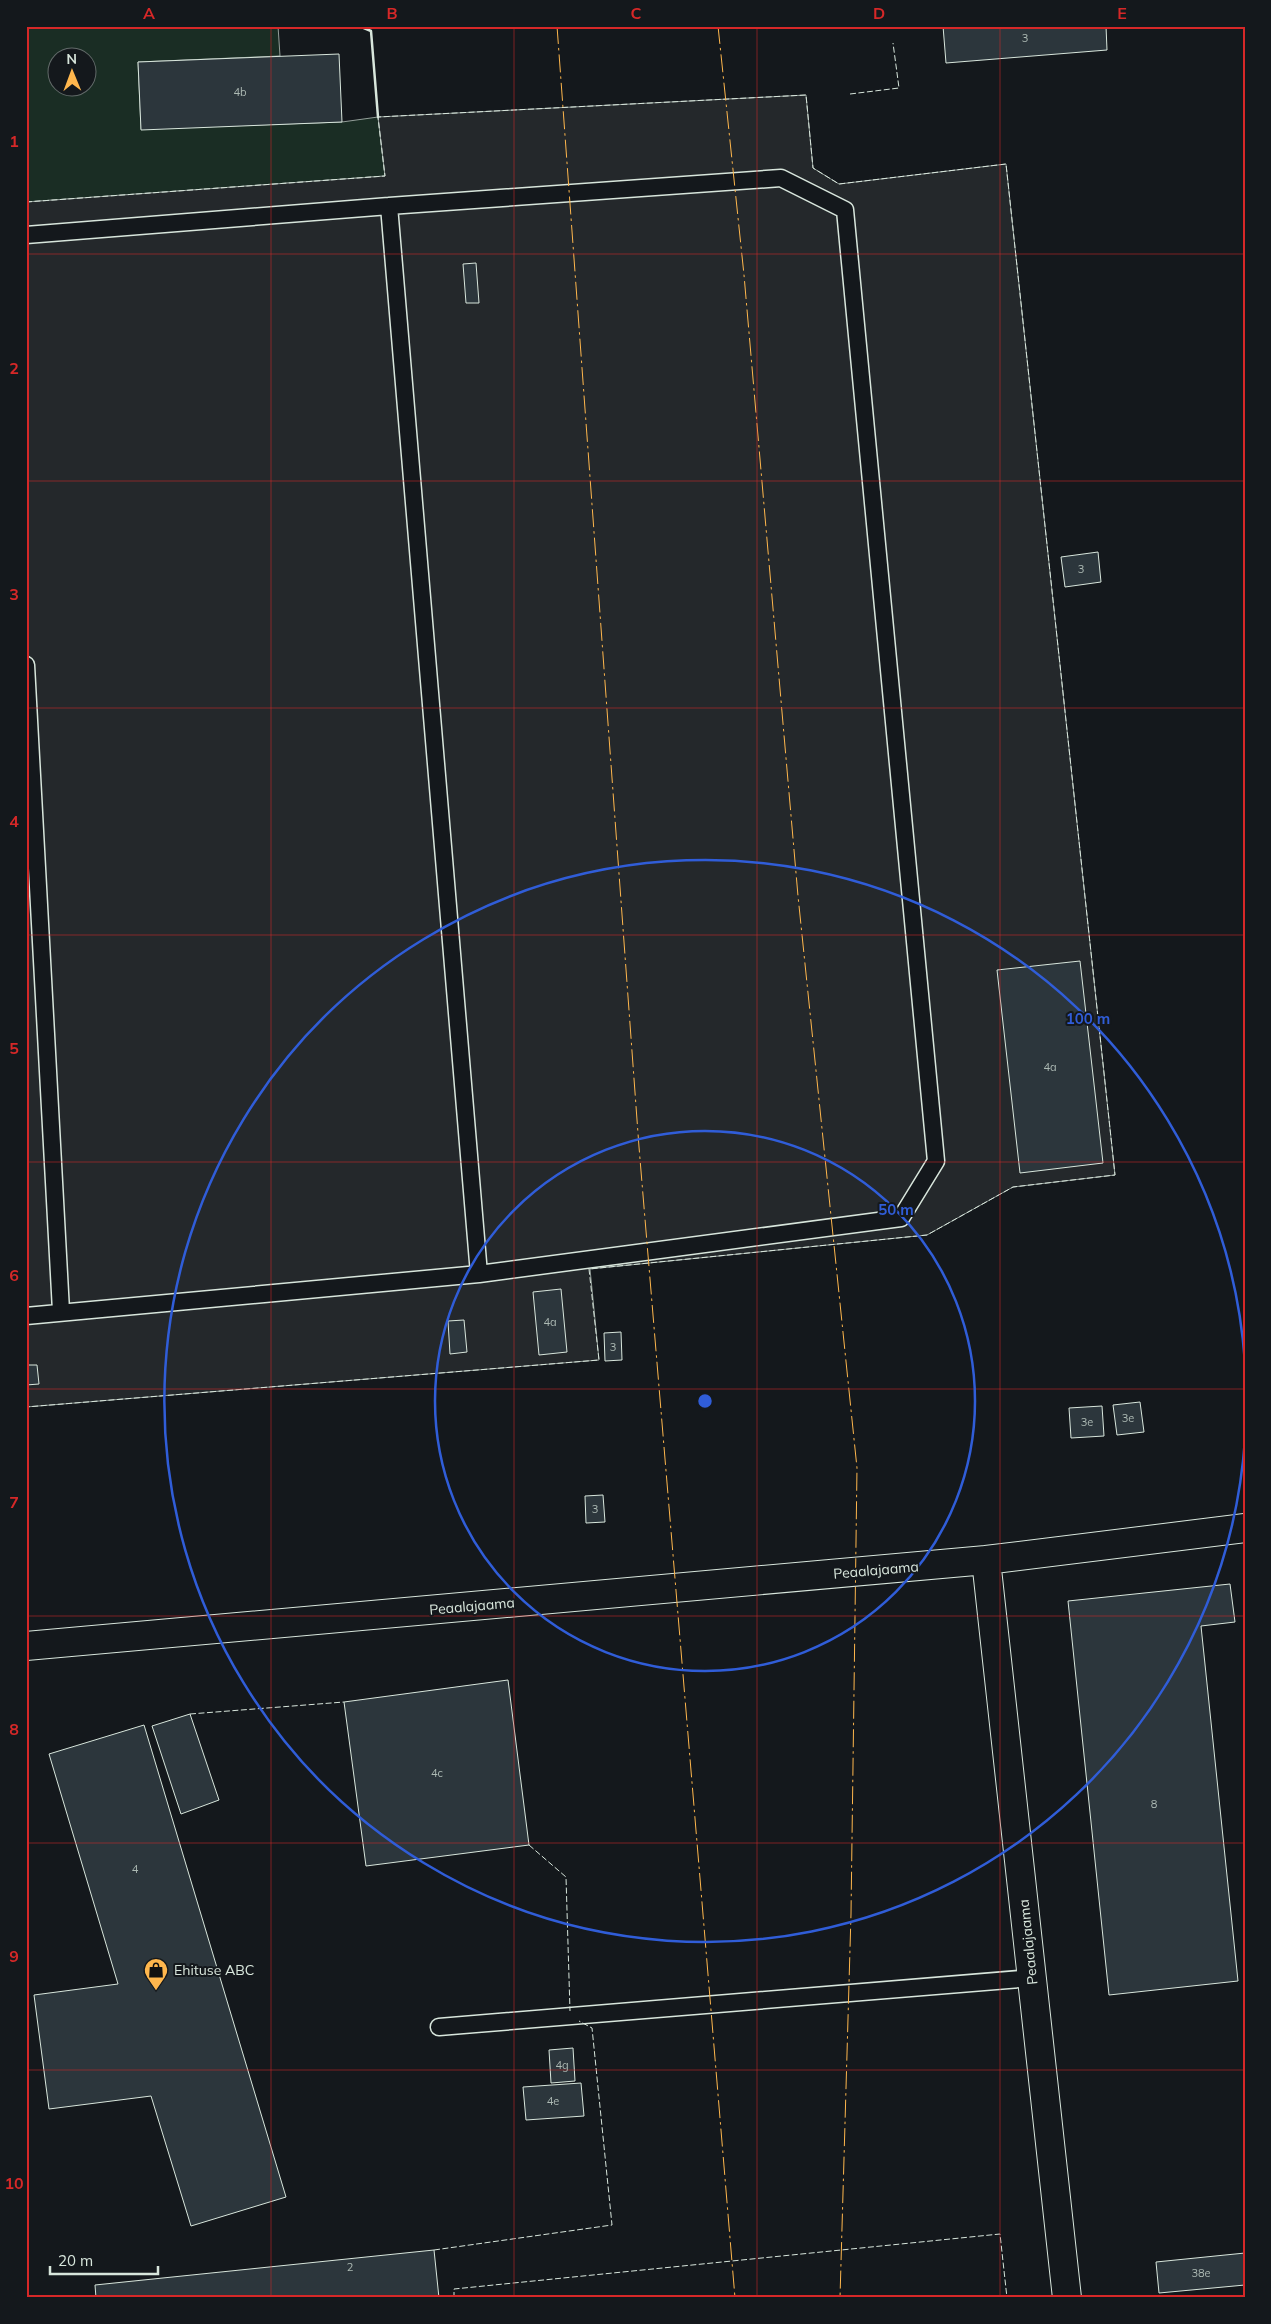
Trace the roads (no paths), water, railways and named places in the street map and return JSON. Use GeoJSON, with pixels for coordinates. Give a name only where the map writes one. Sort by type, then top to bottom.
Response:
{"type":"FeatureCollection","features":[{"type":"Feature","properties":{"kind":"street"},"geometry":{"type":"LineString","coordinates":[[986,1560],[1245,1528]]}},
{"type":"Feature","properties":{"kind":"street","name":"Peaalajaama"},"geometry":{"type":"LineString","coordinates":[[26,1646],[986,1560],[1067,2298]]}},
{"type":"Feature","properties":{"kind":"lane"},"geometry":{"type":"LineString","coordinates":[[26,234],[781,178],[845,210],[936,1161],[901,1218],[479,1274],[61,1311],[26,1316]]}},
{"type":"Feature","properties":{"kind":"lane"},"geometry":{"type":"LineString","coordinates":[[389,206],[479,1274]]}},
{"type":"Feature","properties":{"kind":"lane"},"geometry":{"type":"LineString","coordinates":[[26,665],[61,1311]]}},
{"type":"Feature","properties":{"kind":"lane"},"geometry":{"type":"LineString","coordinates":[[439,2027],[1032,1978]]}},
{"type":"Feature","properties":{"kind":"place","name":"Ehituse ABC"},"geometry":{"type":"Point","coordinates":[156,1991]}}]}
